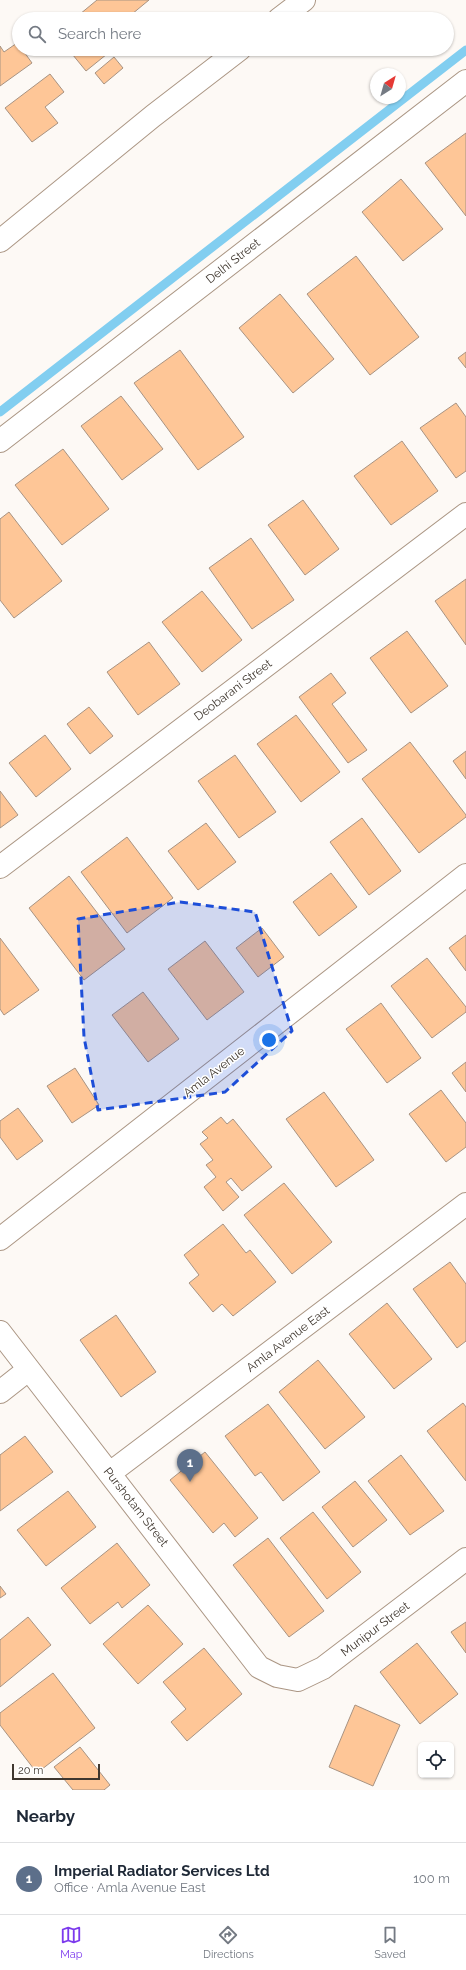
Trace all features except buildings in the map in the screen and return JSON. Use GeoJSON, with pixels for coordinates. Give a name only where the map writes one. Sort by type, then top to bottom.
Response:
{"type":"FeatureCollection","features":[{"type":"Feature","properties":{"kind":"street"},"geometry":{"type":"LineString","coordinates":[[288,12],[304,0]]}},
{"type":"Feature","properties":{"kind":"street"},"geometry":{"type":"LineString","coordinates":[[0,241],[153,116],[231,56]]}},
{"type":"Feature","properties":{"kind":"street","name":"Delhi Street"},"geometry":{"type":"LineString","coordinates":[[0,441],[466,81]]}},
{"type":"Feature","properties":{"kind":"street","name":"Deobarani Street"},"geometry":{"type":"LineString","coordinates":[[0,867],[466,514]]}},
{"type":"Feature","properties":{"kind":"street","name":"Amla Avenue"},"geometry":{"type":"LineString","coordinates":[[0,1239],[466,875]]}},
{"type":"Feature","properties":{"kind":"street","name":"Amla Avenue East"},"geometry":{"type":"LineString","coordinates":[[110,1473],[466,1204]]}},
{"type":"Feature","properties":{"kind":"street","name":"Purshotam Street"},"geometry":{"type":"LineString","coordinates":[[0,1332],[259,1667],[277,1676]]}},
{"type":"Feature","properties":{"kind":"street"},"geometry":{"type":"LineString","coordinates":[[0,1392],[28,1370]]}},
{"type":"Feature","properties":{"kind":"street","name":"Munipur Street"},"geometry":{"type":"LineString","coordinates":[[277,1676],[298,1680],[323,1668],[466,1560]]}},
{"type":"Feature","properties":{"kind":"highlighted area"},"geometry":{"type":"Polygon","coordinates":[[[180,902],[255,912],[292,1031],[225,1092],[98,1110],[84,1037],[78,919],[180,902]]]}},
{"type":"Feature","properties":{"kind":"waterway"},"geometry":{"type":"LineString","coordinates":[[0,412],[466,50]]}},
{"type":"Feature","properties":{"kind":"place","name":"Imperial Radiator Services Ltd"},"geometry":{"type":"Point","coordinates":[190,1482]}}]}
